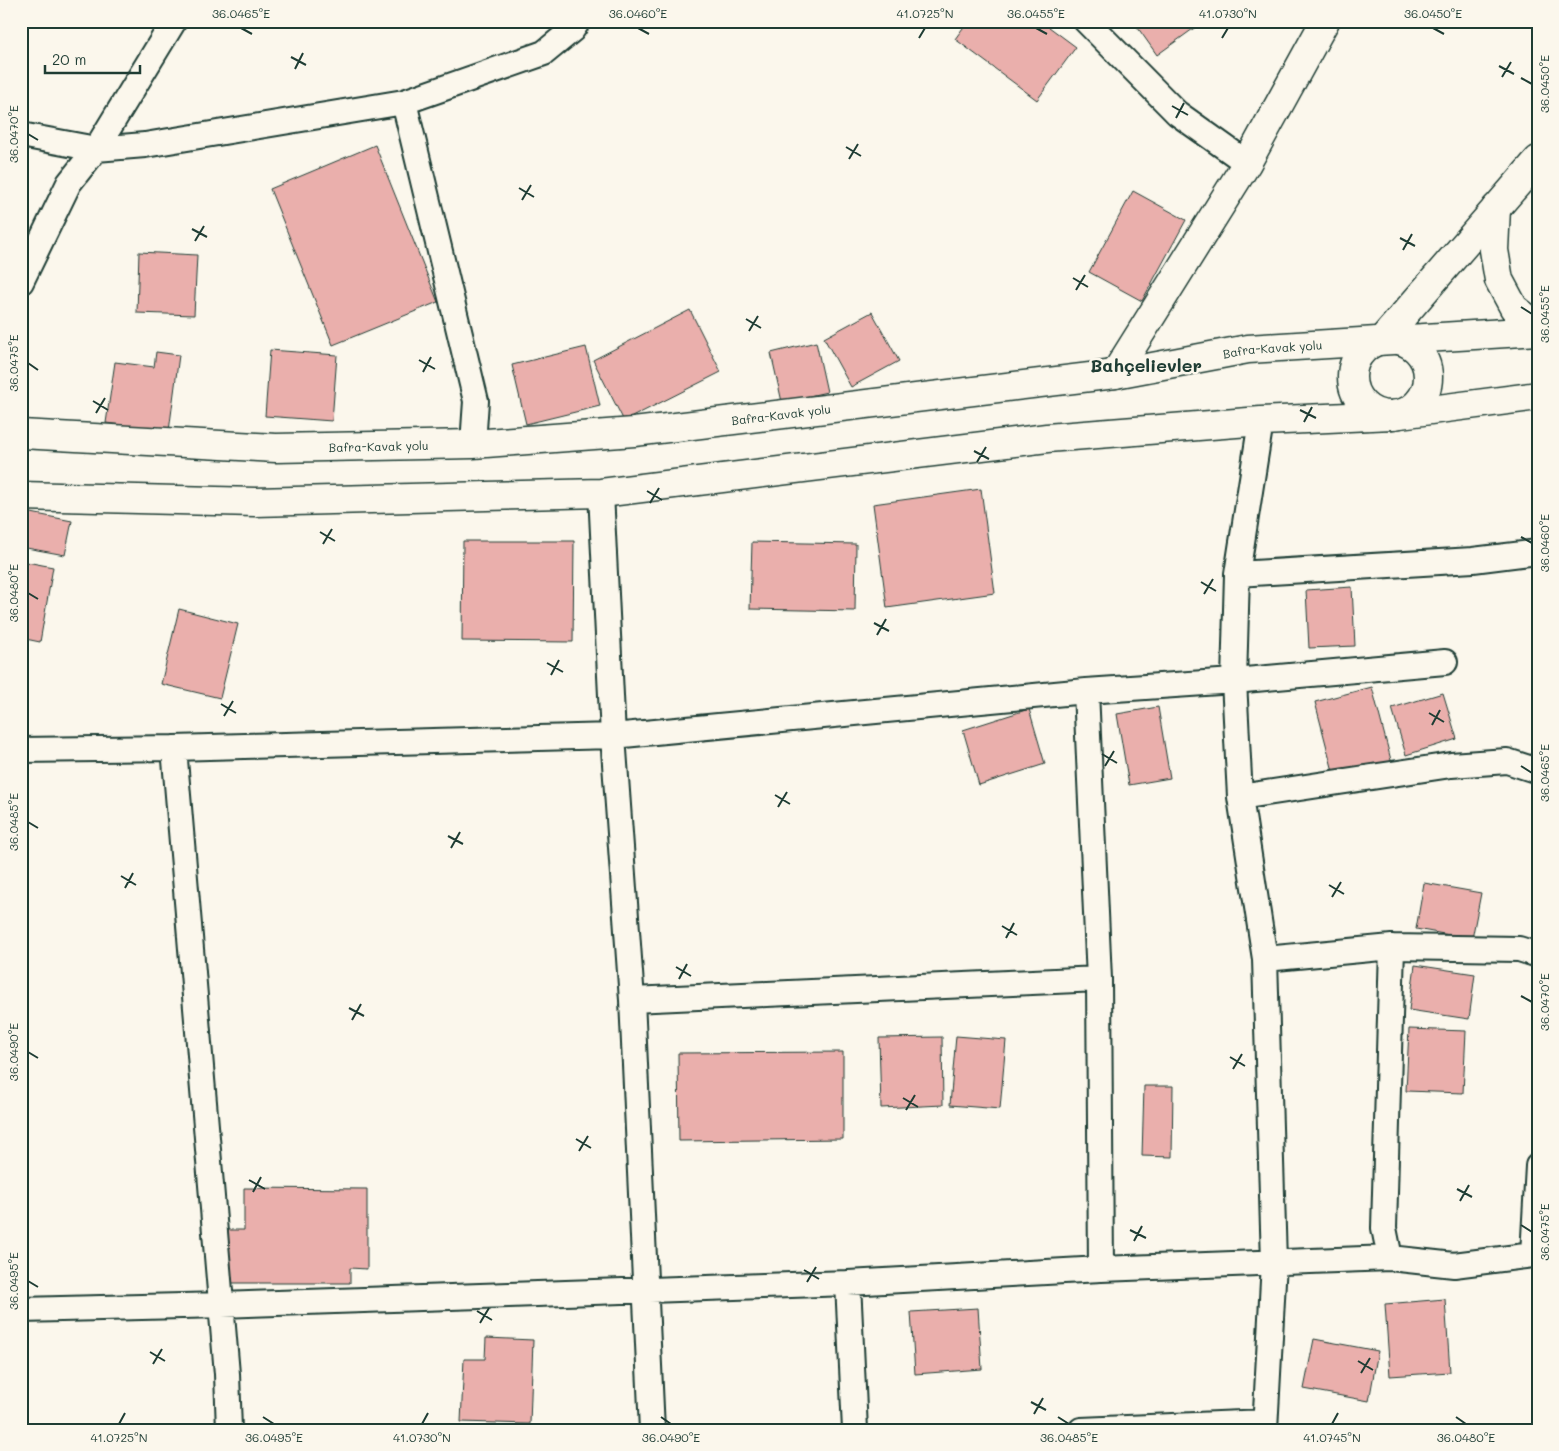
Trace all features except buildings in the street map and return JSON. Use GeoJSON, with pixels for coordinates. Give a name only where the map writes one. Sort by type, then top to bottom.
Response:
{"type":"FeatureCollection","features":[{"type":"Feature","properties":{"kind":"main road"},"geometry":{"type":"LineString","coordinates":[[1115,374],[1247,163],[1325,21]]}},
{"type":"Feature","properties":{"kind":"main road"},"geometry":{"type":"LineString","coordinates":[[1382,340],[1538,160]]}},
{"type":"Feature","properties":{"kind":"main road"},"geometry":{"type":"LineString","coordinates":[[1496,208],[1494,250],[1500,280],[1514,308],[1538,329]]}},
{"type":"Feature","properties":{"kind":"main road","name":"Bafra-Kavak yolu"},"geometry":{"type":"LineString","coordinates":[[21,434],[276,448],[473,444],[634,432],[1115,374],[1248,349],[1538,329]]}},
{"type":"Feature","properties":{"kind":"main road"},"geometry":{"type":"LineString","coordinates":[[1395,339],[1407,343],[1416,350],[1424,360],[1428,371],[1423,395],[1416,406],[1405,413],[1392,415],[1380,414],[1368,409],[1358,400],[1353,389],[1351,376],[1354,363],[1360,353],[1370,344],[1382,340],[1395,339]]}},
{"type":"Feature","properties":{"kind":"main road"},"geometry":{"type":"LineString","coordinates":[[21,496],[255,502],[601,493],[1046,438],[1261,421],[1392,415],[1538,396]]}},
{"type":"Feature","properties":{"kind":"street"},"geometry":{"type":"LineString","coordinates":[[21,282],[69,183],[96,149],[174,21]]}},
{"type":"Feature","properties":{"kind":"street"},"geometry":{"type":"LineString","coordinates":[[21,135],[96,149],[145,145],[404,102],[544,53],[572,30],[578,21]]}},
{"type":"Feature","properties":{"kind":"street"},"geometry":{"type":"LineString","coordinates":[[1086,21],[1177,113],[1247,163]]}},
{"type":"Feature","properties":{"kind":"street"},"geometry":{"type":"LineString","coordinates":[[404,102],[476,401],[473,444]]}},
{"type":"Feature","properties":{"kind":"street"},"geometry":{"type":"LineString","coordinates":[[1081,1430],[1265,1426],[1274,1262],[1264,959],[1240,797],[1234,681],[1237,574],[1261,421]]}},
{"type":"Feature","properties":{"kind":"street"},"geometry":{"type":"LineString","coordinates":[[601,493],[613,736],[632,1000],[652,1430]]}},
{"type":"Feature","properties":{"kind":"street"},"geometry":{"type":"LineString","coordinates":[[1237,574],[1473,560],[1538,552]]}},
{"type":"Feature","properties":{"kind":"street"},"geometry":{"type":"LineString","coordinates":[[21,750],[174,748],[613,736],[1086,691],[1234,681],[1445,662]]}},
{"type":"Feature","properties":{"kind":"street"},"geometry":{"type":"LineString","coordinates":[[1086,691],[1099,979],[1102,1269]]}},
{"type":"Feature","properties":{"kind":"street"},"geometry":{"type":"LineString","coordinates":[[174,748],[222,1305],[229,1430]]}},
{"type":"Feature","properties":{"kind":"street"},"geometry":{"type":"LineString","coordinates":[[1240,797],[1451,765],[1507,762],[1538,771]]}},
{"type":"Feature","properties":{"kind":"street"},"geometry":{"type":"LineString","coordinates":[[1264,959],[1392,947],[1519,949],[1538,955]]}},
{"type":"Feature","properties":{"kind":"street"},"geometry":{"type":"LineString","coordinates":[[1390,1258],[1384,1228],[1392,947]]}},
{"type":"Feature","properties":{"kind":"street"},"geometry":{"type":"LineString","coordinates":[[632,1000],[1099,979]]}},
{"type":"Feature","properties":{"kind":"street"},"geometry":{"type":"LineString","coordinates":[[21,1310],[222,1305],[848,1282],[1102,1269],[1390,1258],[1454,1265],[1536,1255],[1538,1166]]}},
{"type":"Feature","properties":{"kind":"street"},"geometry":{"type":"LineString","coordinates":[[848,1282],[855,1430]]}},
{"type":"Feature","properties":{"kind":"district","name":"Bahçelievler"},"geometry":{"type":"Point","coordinates":[1146,365]}}]}
